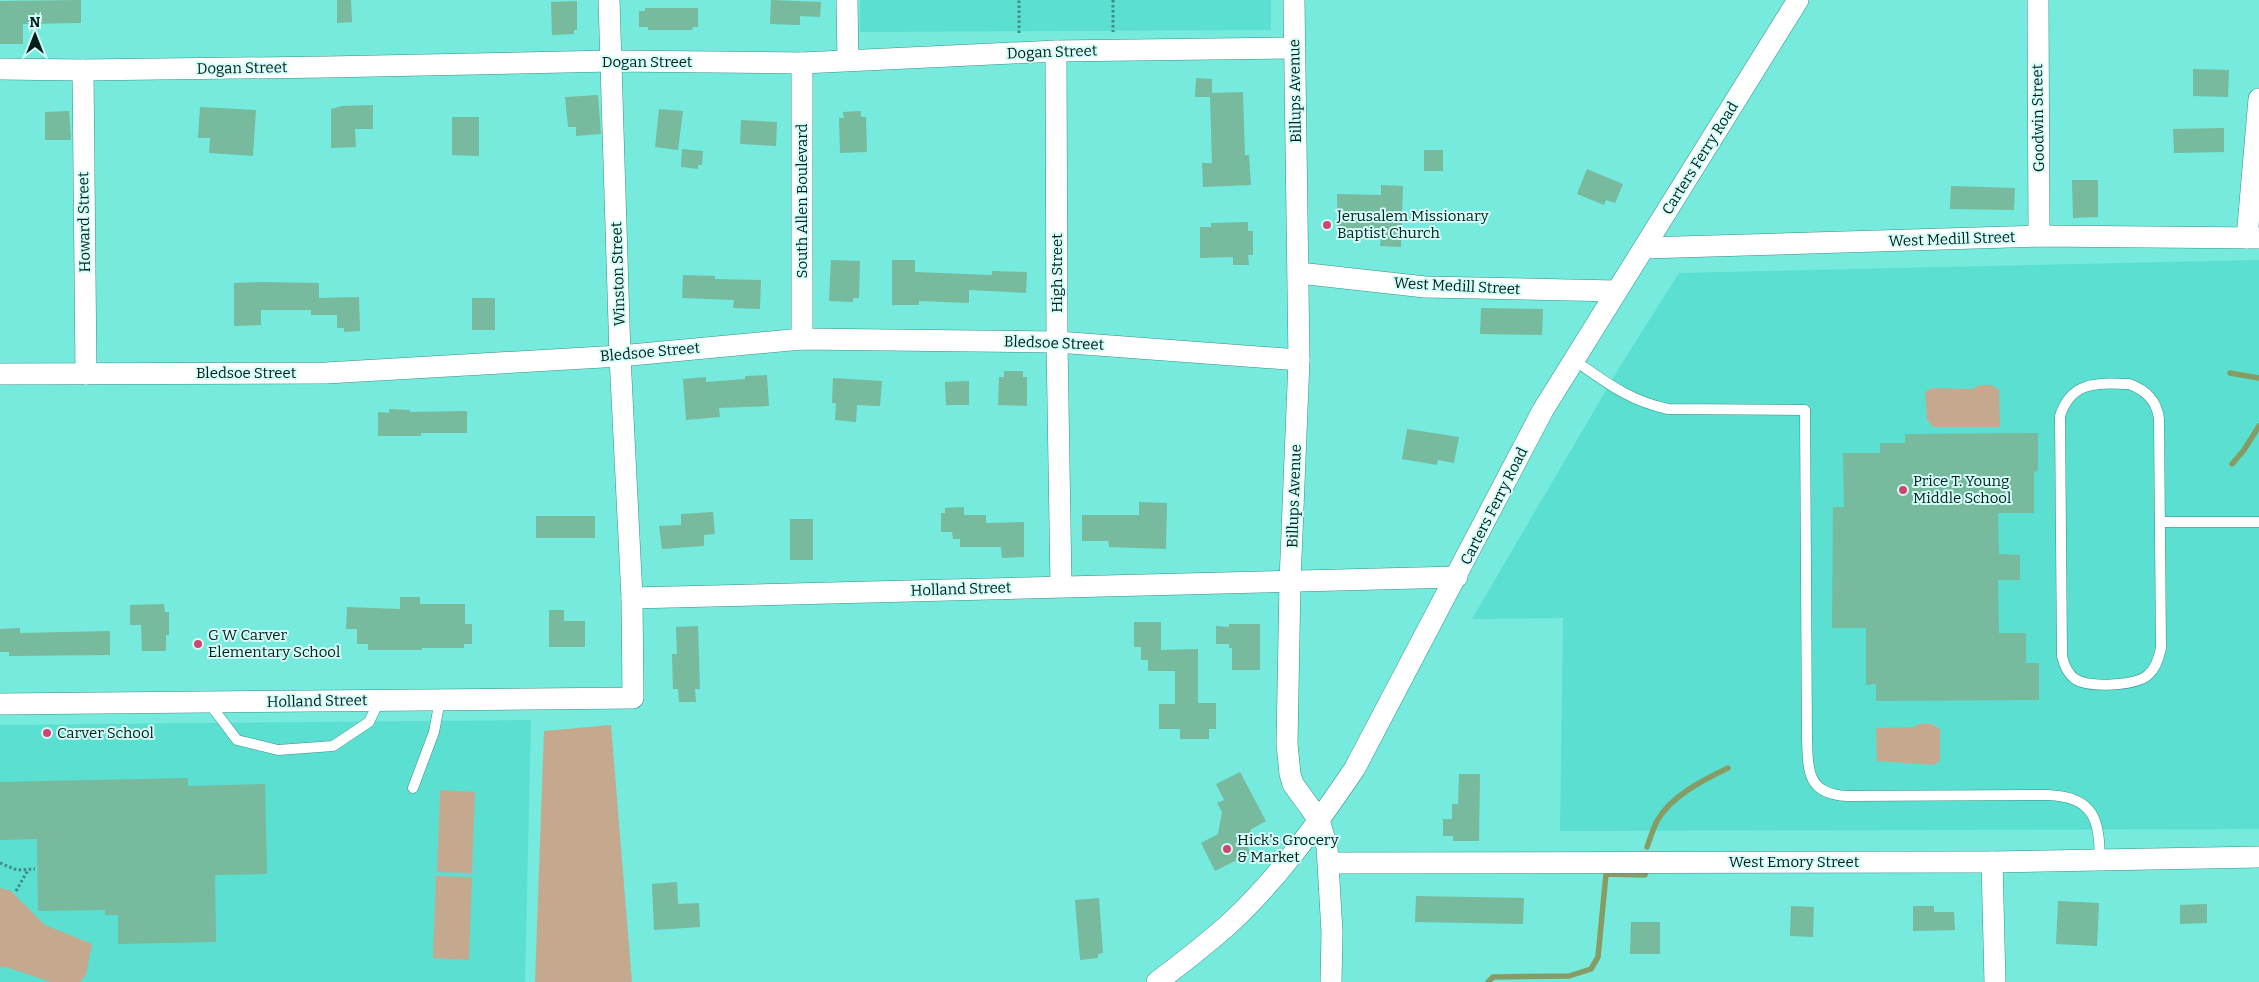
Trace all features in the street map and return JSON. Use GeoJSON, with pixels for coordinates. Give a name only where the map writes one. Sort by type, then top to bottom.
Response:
{"type":"FeatureCollection","features":[{"type":"Feature","properties":{"kind":"street","name":"Winston Street"},"geometry":{"type":"LineString","coordinates":[[609,0],[620,356],[632,598],[633,698]]}},
{"type":"Feature","properties":{"kind":"street"},"geometry":{"type":"LineString","coordinates":[[847,0],[848,60]]}},
{"type":"Feature","properties":{"kind":"street","name":"Billups Avenue"},"geometry":{"type":"LineString","coordinates":[[1294,0],[1299,360],[1290,582],[1287,744],[1288,763],[1293,784],[1319,820],[1328,847],[1332,932],[1331,982]]}},
{"type":"Feature","properties":{"kind":"street","name":"Carters Ferry Road"},"geometry":{"type":"LineString","coordinates":[[1157,982],[1229,924],[1276,873],[1319,820],[1355,768],[1543,410],[1798,0]]}},
{"type":"Feature","properties":{"kind":"street","name":"Goodwin Street"},"geometry":{"type":"LineString","coordinates":[[2038,0],[2039,236]]}},
{"type":"Feature","properties":{"kind":"street","name":"Dogan Street"},"geometry":{"type":"LineString","coordinates":[[0,69],[83,70],[612,61],[802,63],[1056,51],[1294,48]]}},
{"type":"Feature","properties":{"kind":"street","name":"High Street"},"geometry":{"type":"LineString","coordinates":[[1056,51],[1057,342],[1061,586]]}},
{"type":"Feature","properties":{"kind":"street","name":"South Allen Boulevard"},"geometry":{"type":"LineString","coordinates":[[802,63],[802,339]]}},
{"type":"Feature","properties":{"kind":"street","name":"Howard Street"},"geometry":{"type":"LineString","coordinates":[[83,70],[86,374]]}},
{"type":"Feature","properties":{"kind":"street"},"geometry":{"type":"LineString","coordinates":[[2253,238],[2259,99]]}},
{"type":"Feature","properties":{"kind":"street","name":"West Medill Street"},"geometry":{"type":"LineString","coordinates":[[1645,248],[2039,236],[2253,238]]}},
{"type":"Feature","properties":{"kind":"street","name":"West Medill Street"},"geometry":{"type":"LineString","coordinates":[[1299,273],[1426,287],[1616,291]]}},
{"type":"Feature","properties":{"kind":"street","name":"Bledsoe Street"},"geometry":{"type":"LineString","coordinates":[[0,374],[326,373],[620,356],[802,339],[1057,342],[1299,360]]}},
{"type":"Feature","properties":{"kind":"street","name":"Holland Street"},"geometry":{"type":"LineString","coordinates":[[632,598],[1456,577]]}},
{"type":"Feature","properties":{"kind":"street","name":"Holland Street"},"geometry":{"type":"LineString","coordinates":[[0,704],[633,698]]}},
{"type":"Feature","properties":{"kind":"street","name":"West Emory Street"},"geometry":{"type":"LineString","coordinates":[[1329,863],[1992,862],[2259,858]]}},
{"type":"Feature","properties":{"kind":"street"},"geometry":{"type":"LineString","coordinates":[[1992,862],[1995,982]]}},
{"type":"Feature","properties":{"kind":"lane"},"geometry":{"type":"LineString","coordinates":[[1574,360],[1628,396],[1668,409],[1805,410],[1807,738],[1808,766],[1816,785],[1827,793],[1847,796],[2048,795],[2071,798],[2091,813],[2098,825],[2100,860]]}},
{"type":"Feature","properties":{"kind":"lane"},"geometry":{"type":"LineString","coordinates":[[2129,384],[2138,387],[2152,398],[2160,419],[2161,522],[2161,648],[2159,658],[2147,676],[2138,681],[2128,684],[2081,682],[2067,670],[2062,656],[2059,427],[2063,406],[2073,393],[2093,385],[2129,384]]}},
{"type":"Feature","properties":{"kind":"lane"},"geometry":{"type":"LineString","coordinates":[[2161,522],[2259,522]]}},
{"type":"Feature","properties":{"kind":"lane"},"geometry":{"type":"LineString","coordinates":[[208,702],[237,740],[278,750],[333,746],[369,722],[379,700]]}},
{"type":"Feature","properties":{"kind":"lane"},"geometry":{"type":"LineString","coordinates":[[413,788],[434,732],[440,700]]}},
{"type":"Feature","properties":{"kind":"path"},"geometry":{"type":"LineString","coordinates":[[1019,53],[1020,0]]}},
{"type":"Feature","properties":{"kind":"path"},"geometry":{"type":"LineString","coordinates":[[1112,0],[1113,50]]}},
{"type":"Feature","properties":{"kind":"path"},"geometry":{"type":"LineString","coordinates":[[0,863],[17,870],[35,869]]}},
{"type":"Feature","properties":{"kind":"path"},"geometry":{"type":"LineString","coordinates":[[16,891],[28,869]]}},
{"type":"Feature","properties":{"kind":"shaded area"},"geometry":{"type":"Polygon","coordinates":[[[860,0],[1271,0],[1271,30],[860,32],[860,0]]]}},
{"type":"Feature","properties":{"kind":"shaded area","name":"Price T. Young Middle School"},"geometry":{"type":"Polygon","coordinates":[[[2259,260],[2259,829],[1560,831],[1563,618],[1472,619],[1622,363],[1679,273],[2259,260]]]}},
{"type":"Feature","properties":{"kind":"shaded area"},"geometry":{"type":"Polygon","coordinates":[[[1979,385],[1991,385],[1999,390],[2000,427],[1933,427],[1927,420],[1925,392],[1932,388],[1973,389],[1979,385]]]}},
{"type":"Feature","properties":{"kind":"shaded area"},"geometry":{"type":"Polygon","coordinates":[[[531,720],[525,982],[0,982],[0,725],[531,720]]]}},
{"type":"Feature","properties":{"kind":"shaded area"},"geometry":{"type":"Polygon","coordinates":[[[1919,724],[1931,724],[1940,729],[1940,761],[1933,765],[1877,761],[1876,728],[1914,727],[1919,724]]]}},
{"type":"Feature","properties":{"kind":"shaded area"},"geometry":{"type":"Polygon","coordinates":[[[611,725],[632,982],[535,982],[544,731],[611,725]]]}},
{"type":"Feature","properties":{"kind":"shaded area"},"geometry":{"type":"Polygon","coordinates":[[[440,790],[475,792],[472,873],[437,872],[440,790]]]}},
{"type":"Feature","properties":{"kind":"shaded area"},"geometry":{"type":"Polygon","coordinates":[[[436,876],[472,877],[469,960],[433,958],[436,876]]]}},
{"type":"Feature","properties":{"kind":"shaded area"},"geometry":{"type":"Polygon","coordinates":[[[0,888],[11,891],[45,925],[92,944],[86,975],[80,982],[51,982],[9,968],[0,967],[0,888]]]}},
{"type":"Feature","properties":{"kind":"building"},"geometry":{"type":"Polygon","coordinates":[[[81,0],[81,23],[23,24],[23,44],[0,44],[0,1],[81,0]]]}},
{"type":"Feature","properties":{"kind":"building"},"geometry":{"type":"Polygon","coordinates":[[[337,0],[351,0],[352,22],[337,23],[337,0]]]}},
{"type":"Feature","properties":{"kind":"building"},"geometry":{"type":"Polygon","coordinates":[[[771,0],[821,2],[820,17],[800,16],[800,25],[770,24],[771,0]]]}},
{"type":"Feature","properties":{"kind":"building"},"geometry":{"type":"Polygon","coordinates":[[[577,1],[577,30],[574,30],[574,34],[552,35],[551,2],[577,1]]]}},
{"type":"Feature","properties":{"kind":"building"},"geometry":{"type":"Polygon","coordinates":[[[645,8],[698,8],[698,27],[693,27],[692,30],[648,30],[648,27],[639,27],[639,11],[645,11],[645,8]]]}},
{"type":"Feature","properties":{"kind":"building"},"geometry":{"type":"Polygon","coordinates":[[[2193,69],[2229,70],[2228,97],[2193,96],[2193,69]]]}},
{"type":"Feature","properties":{"kind":"building"},"geometry":{"type":"Polygon","coordinates":[[[1196,78],[1212,79],[1212,93],[1243,92],[1245,155],[1249,155],[1251,185],[1203,187],[1202,163],[1212,163],[1210,97],[1195,97],[1196,78]]]}},
{"type":"Feature","properties":{"kind":"building"},"geometry":{"type":"Polygon","coordinates":[[[598,95],[601,134],[576,136],[576,127],[568,127],[565,97],[598,95]]]}},
{"type":"Feature","properties":{"kind":"building"},"geometry":{"type":"Polygon","coordinates":[[[373,105],[373,129],[355,129],[356,147],[331,148],[331,109],[342,106],[373,105]]]}},
{"type":"Feature","properties":{"kind":"building"},"geometry":{"type":"Polygon","coordinates":[[[200,107],[256,110],[253,156],[209,153],[210,138],[198,138],[200,107]]]}},
{"type":"Feature","properties":{"kind":"building"},"geometry":{"type":"Polygon","coordinates":[[[659,109],[683,111],[678,150],[655,147],[659,109]]]}},
{"type":"Feature","properties":{"kind":"building"},"geometry":{"type":"Polygon","coordinates":[[[69,111],[71,140],[45,140],[45,112],[69,111]]]}},
{"type":"Feature","properties":{"kind":"building"},"geometry":{"type":"Polygon","coordinates":[[[861,111],[861,117],[866,117],[867,152],[840,153],[839,118],[844,118],[843,112],[861,111]]]}},
{"type":"Feature","properties":{"kind":"building"},"geometry":{"type":"Polygon","coordinates":[[[452,117],[479,117],[479,156],[452,155],[452,117]]]}},
{"type":"Feature","properties":{"kind":"building"},"geometry":{"type":"Polygon","coordinates":[[[741,120],[777,122],[776,146],[740,144],[741,120]]]}},
{"type":"Feature","properties":{"kind":"building"},"geometry":{"type":"Polygon","coordinates":[[[2224,128],[2224,152],[2174,153],[2173,129],[2224,128]]]}},
{"type":"Feature","properties":{"kind":"building"},"geometry":{"type":"Polygon","coordinates":[[[682,149],[703,151],[702,165],[698,165],[698,169],[681,167],[682,149]]]}},
{"type":"Feature","properties":{"kind":"building"},"geometry":{"type":"Polygon","coordinates":[[[1424,150],[1443,150],[1443,171],[1424,171],[1424,150]]]}},
{"type":"Feature","properties":{"kind":"building"},"geometry":{"type":"Polygon","coordinates":[[[1587,169],[1623,184],[1615,203],[1606,200],[1604,205],[1577,194],[1587,169]]]}},
{"type":"Feature","properties":{"kind":"building"},"geometry":{"type":"Polygon","coordinates":[[[2072,180],[2098,180],[2098,217],[2073,218],[2072,180]]]}},
{"type":"Feature","properties":{"kind":"building"},"geometry":{"type":"Polygon","coordinates":[[[1381,185],[1403,186],[1401,247],[1380,246],[1381,236],[1338,234],[1337,194],[1381,195],[1381,185]]]}},
{"type":"Feature","properties":{"kind":"building"},"geometry":{"type":"Polygon","coordinates":[[[1951,186],[2015,188],[2014,210],[1950,209],[1951,186]]]}},
{"type":"Feature","properties":{"kind":"building"},"geometry":{"type":"Polygon","coordinates":[[[1248,222],[1248,231],[1253,231],[1253,255],[1248,255],[1249,265],[1233,265],[1233,257],[1200,258],[1200,227],[1211,227],[1211,223],[1248,222]]]}},
{"type":"Feature","properties":{"kind":"building"},"geometry":{"type":"Polygon","coordinates":[[[831,260],[860,261],[859,298],[853,298],[853,302],[829,301],[831,260]]]}},
{"type":"Feature","properties":{"kind":"building"},"geometry":{"type":"Polygon","coordinates":[[[892,260],[915,260],[915,272],[992,275],[992,271],[1027,272],[1026,293],[969,290],[969,303],[919,301],[919,305],[892,305],[892,260]]]}},
{"type":"Feature","properties":{"kind":"building"},"geometry":{"type":"Polygon","coordinates":[[[683,275],[715,276],[715,279],[761,280],[760,309],[733,308],[734,300],[682,298],[683,275]]]}},
{"type":"Feature","properties":{"kind":"building"},"geometry":{"type":"Polygon","coordinates":[[[234,283],[319,283],[319,298],[359,297],[360,331],[344,332],[344,328],[337,328],[337,315],[311,315],[311,310],[261,310],[261,325],[234,326],[234,283]]]}},
{"type":"Feature","properties":{"kind":"building"},"geometry":{"type":"Polygon","coordinates":[[[472,298],[495,298],[495,330],[472,330],[472,298]]]}},
{"type":"Feature","properties":{"kind":"building"},"geometry":{"type":"Polygon","coordinates":[[[1481,308],[1543,309],[1542,335],[1480,334],[1481,308]]]}},
{"type":"Feature","properties":{"kind":"building"},"geometry":{"type":"Polygon","coordinates":[[[1004,371],[1023,371],[1023,377],[1027,377],[1027,406],[998,405],[999,377],[1004,377],[1004,371]]]}},
{"type":"Feature","properties":{"kind":"building"},"geometry":{"type":"Polygon","coordinates":[[[767,375],[769,406],[719,408],[720,417],[686,420],[683,379],[706,377],[706,382],[745,379],[745,376],[767,375]]]}},
{"type":"Feature","properties":{"kind":"building"},"geometry":{"type":"Polygon","coordinates":[[[833,378],[882,381],[880,406],[857,405],[856,422],[835,420],[836,403],[832,403],[833,378]]]}},
{"type":"Feature","properties":{"kind":"building"},"geometry":{"type":"Polygon","coordinates":[[[969,381],[969,405],[946,405],[945,382],[969,381]]]}},
{"type":"Feature","properties":{"kind":"building"},"geometry":{"type":"Polygon","coordinates":[[[389,409],[410,410],[410,412],[467,411],[467,433],[421,433],[421,436],[378,436],[378,412],[389,413],[389,409]]]}},
{"type":"Feature","properties":{"kind":"building"},"geometry":{"type":"Polygon","coordinates":[[[1407,429],[1459,437],[1454,463],[1438,460],[1437,465],[1402,459],[1407,429]]]}},
{"type":"Feature","properties":{"kind":"building"},"geometry":{"type":"Polygon","coordinates":[[[2038,433],[2038,471],[2034,472],[2034,513],[1998,513],[1999,554],[2020,555],[2020,580],[1998,580],[1999,633],[2026,633],[2026,663],[2039,663],[2039,700],[1876,701],[1876,684],[1866,685],[1866,628],[1832,628],[1833,507],[1844,507],[1843,453],[1880,453],[1880,443],[1905,443],[1905,434],[2038,433]]]}},
{"type":"Feature","properties":{"kind":"building"},"geometry":{"type":"Polygon","coordinates":[[[1139,502],[1167,503],[1166,549],[1109,547],[1108,541],[1082,541],[1082,515],[1139,515],[1139,502]]]}},
{"type":"Feature","properties":{"kind":"building"},"geometry":{"type":"Polygon","coordinates":[[[964,507],[964,515],[986,515],[986,523],[1024,522],[1024,557],[1002,558],[1001,547],[960,547],[960,539],[953,539],[952,532],[941,532],[941,513],[945,513],[945,508],[964,507]]]}},
{"type":"Feature","properties":{"kind":"building"},"geometry":{"type":"Polygon","coordinates":[[[713,512],[715,534],[704,535],[704,546],[662,549],[659,526],[681,525],[681,514],[713,512]]]}},
{"type":"Feature","properties":{"kind":"building"},"geometry":{"type":"Polygon","coordinates":[[[536,516],[595,516],[595,538],[536,538],[536,516]]]}},
{"type":"Feature","properties":{"kind":"building"},"geometry":{"type":"Polygon","coordinates":[[[790,519],[813,519],[813,560],[790,560],[790,519]]]}},
{"type":"Feature","properties":{"kind":"building"},"geometry":{"type":"Polygon","coordinates":[[[400,597],[420,597],[420,604],[465,604],[465,624],[472,624],[472,644],[464,644],[464,648],[368,650],[368,644],[357,644],[357,629],[346,629],[347,607],[400,609],[400,597]]]}},
{"type":"Feature","properties":{"kind":"building"},"geometry":{"type":"Polygon","coordinates":[[[164,604],[165,612],[169,612],[169,635],[166,635],[166,651],[142,651],[141,625],[130,625],[130,605],[164,604]]]}},
{"type":"Feature","properties":{"kind":"building"},"geometry":{"type":"Polygon","coordinates":[[[549,610],[564,610],[564,621],[585,621],[585,647],[549,647],[549,610]]]}},
{"type":"Feature","properties":{"kind":"building"},"geometry":{"type":"Polygon","coordinates":[[[1134,622],[1161,622],[1161,650],[1198,649],[1198,703],[1216,703],[1216,729],[1209,729],[1209,739],[1180,739],[1180,729],[1159,729],[1159,704],[1175,704],[1175,671],[1148,671],[1148,660],[1141,660],[1141,647],[1134,647],[1134,622]]]}},
{"type":"Feature","properties":{"kind":"building"},"geometry":{"type":"Polygon","coordinates":[[[1229,624],[1260,624],[1260,670],[1232,670],[1232,648],[1229,648],[1229,644],[1216,644],[1216,626],[1229,627],[1229,624]]]}},
{"type":"Feature","properties":{"kind":"building"},"geometry":{"type":"Polygon","coordinates":[[[698,626],[700,689],[695,689],[696,702],[679,702],[678,689],[673,689],[672,654],[677,654],[676,627],[698,626]]]}},
{"type":"Feature","properties":{"kind":"building"},"geometry":{"type":"Polygon","coordinates":[[[20,628],[20,633],[110,631],[110,655],[9,656],[9,652],[0,652],[0,629],[20,628]]]}},
{"type":"Feature","properties":{"kind":"building"},"geometry":{"type":"Polygon","coordinates":[[[1240,772],[1266,821],[1250,830],[1256,841],[1247,845],[1251,853],[1215,871],[1201,843],[1218,834],[1222,812],[1217,803],[1224,800],[1216,784],[1240,772]]]}},
{"type":"Feature","properties":{"kind":"building"},"geometry":{"type":"Polygon","coordinates":[[[1459,774],[1480,774],[1479,841],[1453,841],[1453,836],[1443,836],[1443,819],[1452,819],[1452,804],[1458,804],[1459,774]]]}},
{"type":"Feature","properties":{"kind":"building"},"geometry":{"type":"Polygon","coordinates":[[[188,778],[188,786],[265,784],[267,874],[215,875],[216,942],[118,944],[118,915],[105,915],[105,910],[38,911],[37,839],[0,840],[0,782],[188,778]]]}},
{"type":"Feature","properties":{"kind":"building"},"geometry":{"type":"Polygon","coordinates":[[[677,882],[678,904],[699,903],[700,927],[654,930],[652,884],[677,882]]]}},
{"type":"Feature","properties":{"kind":"building"},"geometry":{"type":"Polygon","coordinates":[[[1416,896],[1524,898],[1523,924],[1415,922],[1416,896]]]}},
{"type":"Feature","properties":{"kind":"building"},"geometry":{"type":"Polygon","coordinates":[[[1099,898],[1103,953],[1098,954],[1098,958],[1080,960],[1075,900],[1099,898]]]}},
{"type":"Feature","properties":{"kind":"building"},"geometry":{"type":"Polygon","coordinates":[[[2058,901],[2099,903],[2097,946],[2056,944],[2058,901]]]}},
{"type":"Feature","properties":{"kind":"building"},"geometry":{"type":"Polygon","coordinates":[[[2207,904],[2207,923],[2180,924],[2180,905],[2207,904]]]}},
{"type":"Feature","properties":{"kind":"building"},"geometry":{"type":"Polygon","coordinates":[[[1791,906],[1814,907],[1813,937],[1790,936],[1791,906]]]}},
{"type":"Feature","properties":{"kind":"building"},"geometry":{"type":"Polygon","coordinates":[[[1913,906],[1934,906],[1934,912],[1954,912],[1955,930],[1913,931],[1913,906]]]}},
{"type":"Feature","properties":{"kind":"building"},"geometry":{"type":"Polygon","coordinates":[[[1631,922],[1660,922],[1660,954],[1630,954],[1631,922]]]}},
{"type":"Feature","properties":{"kind":"waterway"},"geometry":{"type":"LineString","coordinates":[[2230,373],[2259,378]]}},
{"type":"Feature","properties":{"kind":"waterway"},"geometry":{"type":"LineString","coordinates":[[2232,464],[2244,450],[2259,426]]}},
{"type":"Feature","properties":{"kind":"waterway"},"geometry":{"type":"LineString","coordinates":[[1647,847],[1657,821],[1670,804],[1698,783],[1728,768]]}},
{"type":"Feature","properties":{"kind":"waterway"},"geometry":{"type":"LineString","coordinates":[[1488,982],[1493,977],[1569,976],[1591,969],[1598,957],[1606,874],[1645,875],[1646,872]]}},
{"type":"Feature","properties":{"kind":"place","name":"Jerusalem Missionary Baptist Church"},"geometry":{"type":"Point","coordinates":[1327,225]}},
{"type":"Feature","properties":{"kind":"place","name":"Price T. Young Middle School"},"geometry":{"type":"Point","coordinates":[1903,490]}},
{"type":"Feature","properties":{"kind":"place","name":"G W Carver Elementary School"},"geometry":{"type":"Point","coordinates":[198,644]}},
{"type":"Feature","properties":{"kind":"place","name":"Carver School"},"geometry":{"type":"Point","coordinates":[47,733]}},
{"type":"Feature","properties":{"kind":"place","name":"Hick's Grocery & Market"},"geometry":{"type":"Point","coordinates":[1227,849]}}]}
